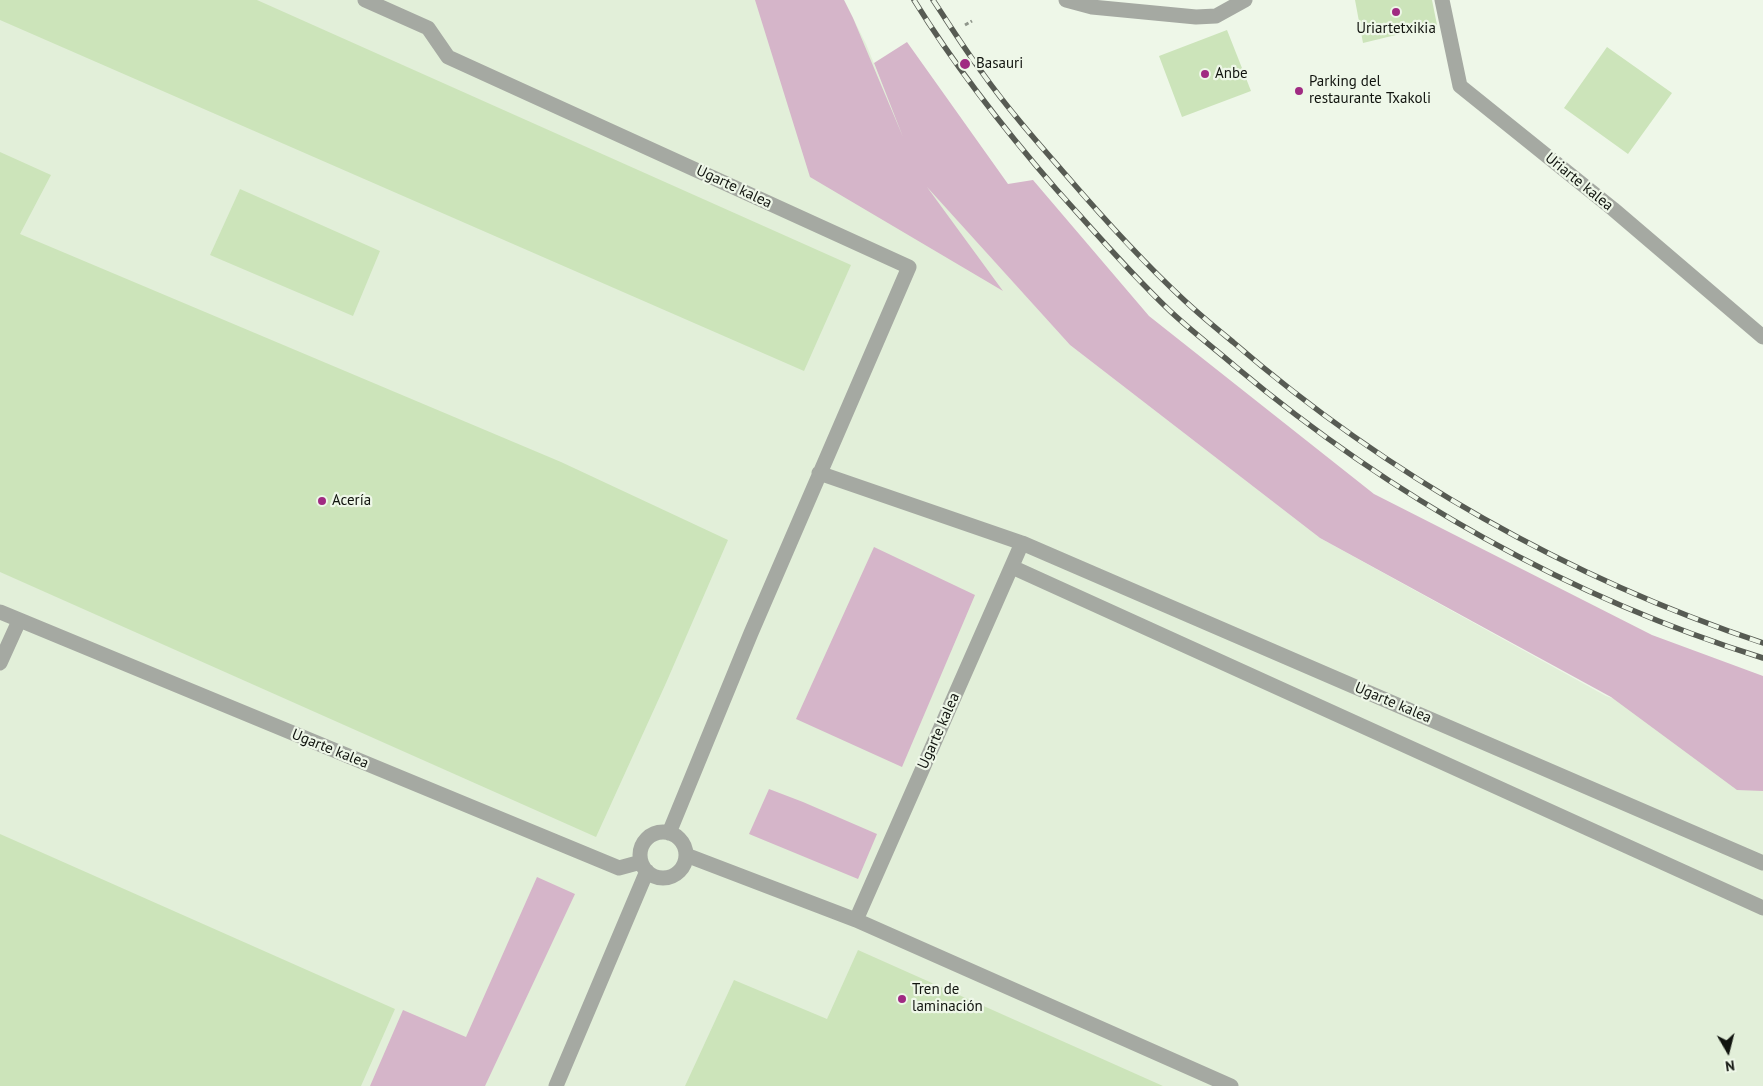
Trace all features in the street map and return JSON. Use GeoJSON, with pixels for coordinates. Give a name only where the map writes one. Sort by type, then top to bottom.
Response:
{"type":"FeatureCollection","features":[{"type":"Feature","properties":{"kind":"street","name":"Ugarte kalea"},"geometry":{"type":"LineString","coordinates":[[365,0],[428,28],[448,57],[909,267],[818,473],[669,833]]}},
{"type":"Feature","properties":{"kind":"street"},"geometry":{"type":"LineString","coordinates":[[1066,0],[1092,7],[1196,17],[1216,16],[1245,0]]}},
{"type":"Feature","properties":{"kind":"street","name":"Uriarte kalea"},"geometry":{"type":"LineString","coordinates":[[1442,0],[1460,86],[1613,209],[1763,337]]}},
{"type":"Feature","properties":{"kind":"street","name":"Ugarte kalea"},"geometry":{"type":"LineString","coordinates":[[818,473],[1022,543],[1763,863]]}},
{"type":"Feature","properties":{"kind":"street","name":"Ugarte kalea"},"geometry":{"type":"LineString","coordinates":[[856,920],[1022,543]]}},
{"type":"Feature","properties":{"kind":"street"},"geometry":{"type":"LineString","coordinates":[[1012,567],[1763,908]]}},
{"type":"Feature","properties":{"kind":"street","name":"Ugarte kalea"},"geometry":{"type":"LineString","coordinates":[[0,612],[619,868],[644,867],[661,878],[668,877],[676,874],[685,863],[686,855]]}},
{"type":"Feature","properties":{"kind":"street"},"geometry":{"type":"LineString","coordinates":[[0,663],[19,621]]}},
{"type":"Feature","properties":{"kind":"street"},"geometry":{"type":"LineString","coordinates":[[556,1086],[644,867],[640,855],[644,842],[655,834],[669,833],[681,841],[686,855],[856,920],[1231,1086]]}},
{"type":"Feature","properties":{"kind":"path"},"geometry":{"type":"LineString","coordinates":[[965,25],[972,21]]}},
{"type":"Feature","properties":{"kind":"shaded area"},"geometry":{"type":"Polygon","coordinates":[[[0,0],[844,0],[866,44],[922,181],[1070,345],[1320,538],[1606,696],[1763,748],[1763,1086],[0,1086],[0,0]]]}},
{"type":"Feature","properties":{"kind":"shaded area"},"geometry":{"type":"Polygon","coordinates":[[[755,0],[844,0],[903,137],[874,63],[907,42],[1008,184],[1033,180],[1149,316],[1374,494],[1652,635],[1763,676],[1763,791],[1737,790],[1611,697],[1320,538],[1070,345],[927,187],[1003,291],[810,177],[755,0]]]}},
{"type":"Feature","properties":{"kind":"shaded area"},"geometry":{"type":"Polygon","coordinates":[[[874,547],[975,595],[902,767],[796,719],[874,547]]]}},
{"type":"Feature","properties":{"kind":"shaded area"},"geometry":{"type":"Polygon","coordinates":[[[769,789],[877,834],[858,879],[749,834],[769,789]]]}},
{"type":"Feature","properties":{"kind":"shaded area"},"geometry":{"type":"Polygon","coordinates":[[[537,877],[575,894],[485,1086],[370,1086],[403,1010],[466,1037],[537,877]]]}},
{"type":"Feature","properties":{"kind":"building"},"geometry":{"type":"Polygon","coordinates":[[[0,0],[257,0],[851,265],[804,371],[0,20],[0,0]]]}},
{"type":"Feature","properties":{"kind":"building","name":"Uriartetxikia"},"geometry":{"type":"Polygon","coordinates":[[[1355,0],[1432,0],[1437,25],[1363,43],[1355,0]]]}},
{"type":"Feature","properties":{"kind":"building","name":"Anbe"},"geometry":{"type":"Polygon","coordinates":[[[1227,30],[1251,91],[1182,117],[1159,56],[1227,30]]]}},
{"type":"Feature","properties":{"kind":"building"},"geometry":{"type":"Polygon","coordinates":[[[1607,47],[1672,93],[1628,154],[1564,108],[1607,47]]]}},
{"type":"Feature","properties":{"kind":"building","name":"Acería"},"geometry":{"type":"Polygon","coordinates":[[[0,152],[51,175],[20,234],[561,462],[728,540],[596,837],[0,572],[0,152]]]}},
{"type":"Feature","properties":{"kind":"building"},"geometry":{"type":"Polygon","coordinates":[[[240,189],[380,251],[353,316],[210,255],[240,189]]]}},
{"type":"Feature","properties":{"kind":"building"},"geometry":{"type":"Polygon","coordinates":[[[0,834],[395,1009],[361,1086],[0,1086],[0,834]]]}},
{"type":"Feature","properties":{"kind":"building","name":"Tren de laminación"},"geometry":{"type":"Polygon","coordinates":[[[858,950],[1163,1086],[685,1086],[734,980],[827,1019],[858,950]]]}},
{"type":"Feature","properties":{"kind":"railway"},"geometry":{"type":"LineString","coordinates":[[914,0],[947,50],[999,121],[1111,251],[1177,317],[1295,414],[1356,458],[1420,500],[1552,574],[1691,634],[1763,658]]}},
{"type":"Feature","properties":{"kind":"railway"},"geometry":{"type":"LineString","coordinates":[[933,0],[1001,98],[1109,224],[1190,306],[1292,391],[1418,479],[1483,518],[1551,555],[1691,617],[1763,643]]}},
{"type":"Feature","properties":{"kind":"place","name":"Uriartetxikia"},"geometry":{"type":"Point","coordinates":[1396,12]}},
{"type":"Feature","properties":{"kind":"place","name":"Basauri"},"geometry":{"type":"Point","coordinates":[965,64]}},
{"type":"Feature","properties":{"kind":"place","name":"Anbe"},"geometry":{"type":"Point","coordinates":[1205,74]}},
{"type":"Feature","properties":{"kind":"place","name":"Parking del restaurante Txakoli"},"geometry":{"type":"Point","coordinates":[1299,91]}},
{"type":"Feature","properties":{"kind":"place","name":"Acería"},"geometry":{"type":"Point","coordinates":[322,501]}},
{"type":"Feature","properties":{"kind":"place","name":"Tren de laminación"},"geometry":{"type":"Point","coordinates":[902,999]}}]}
